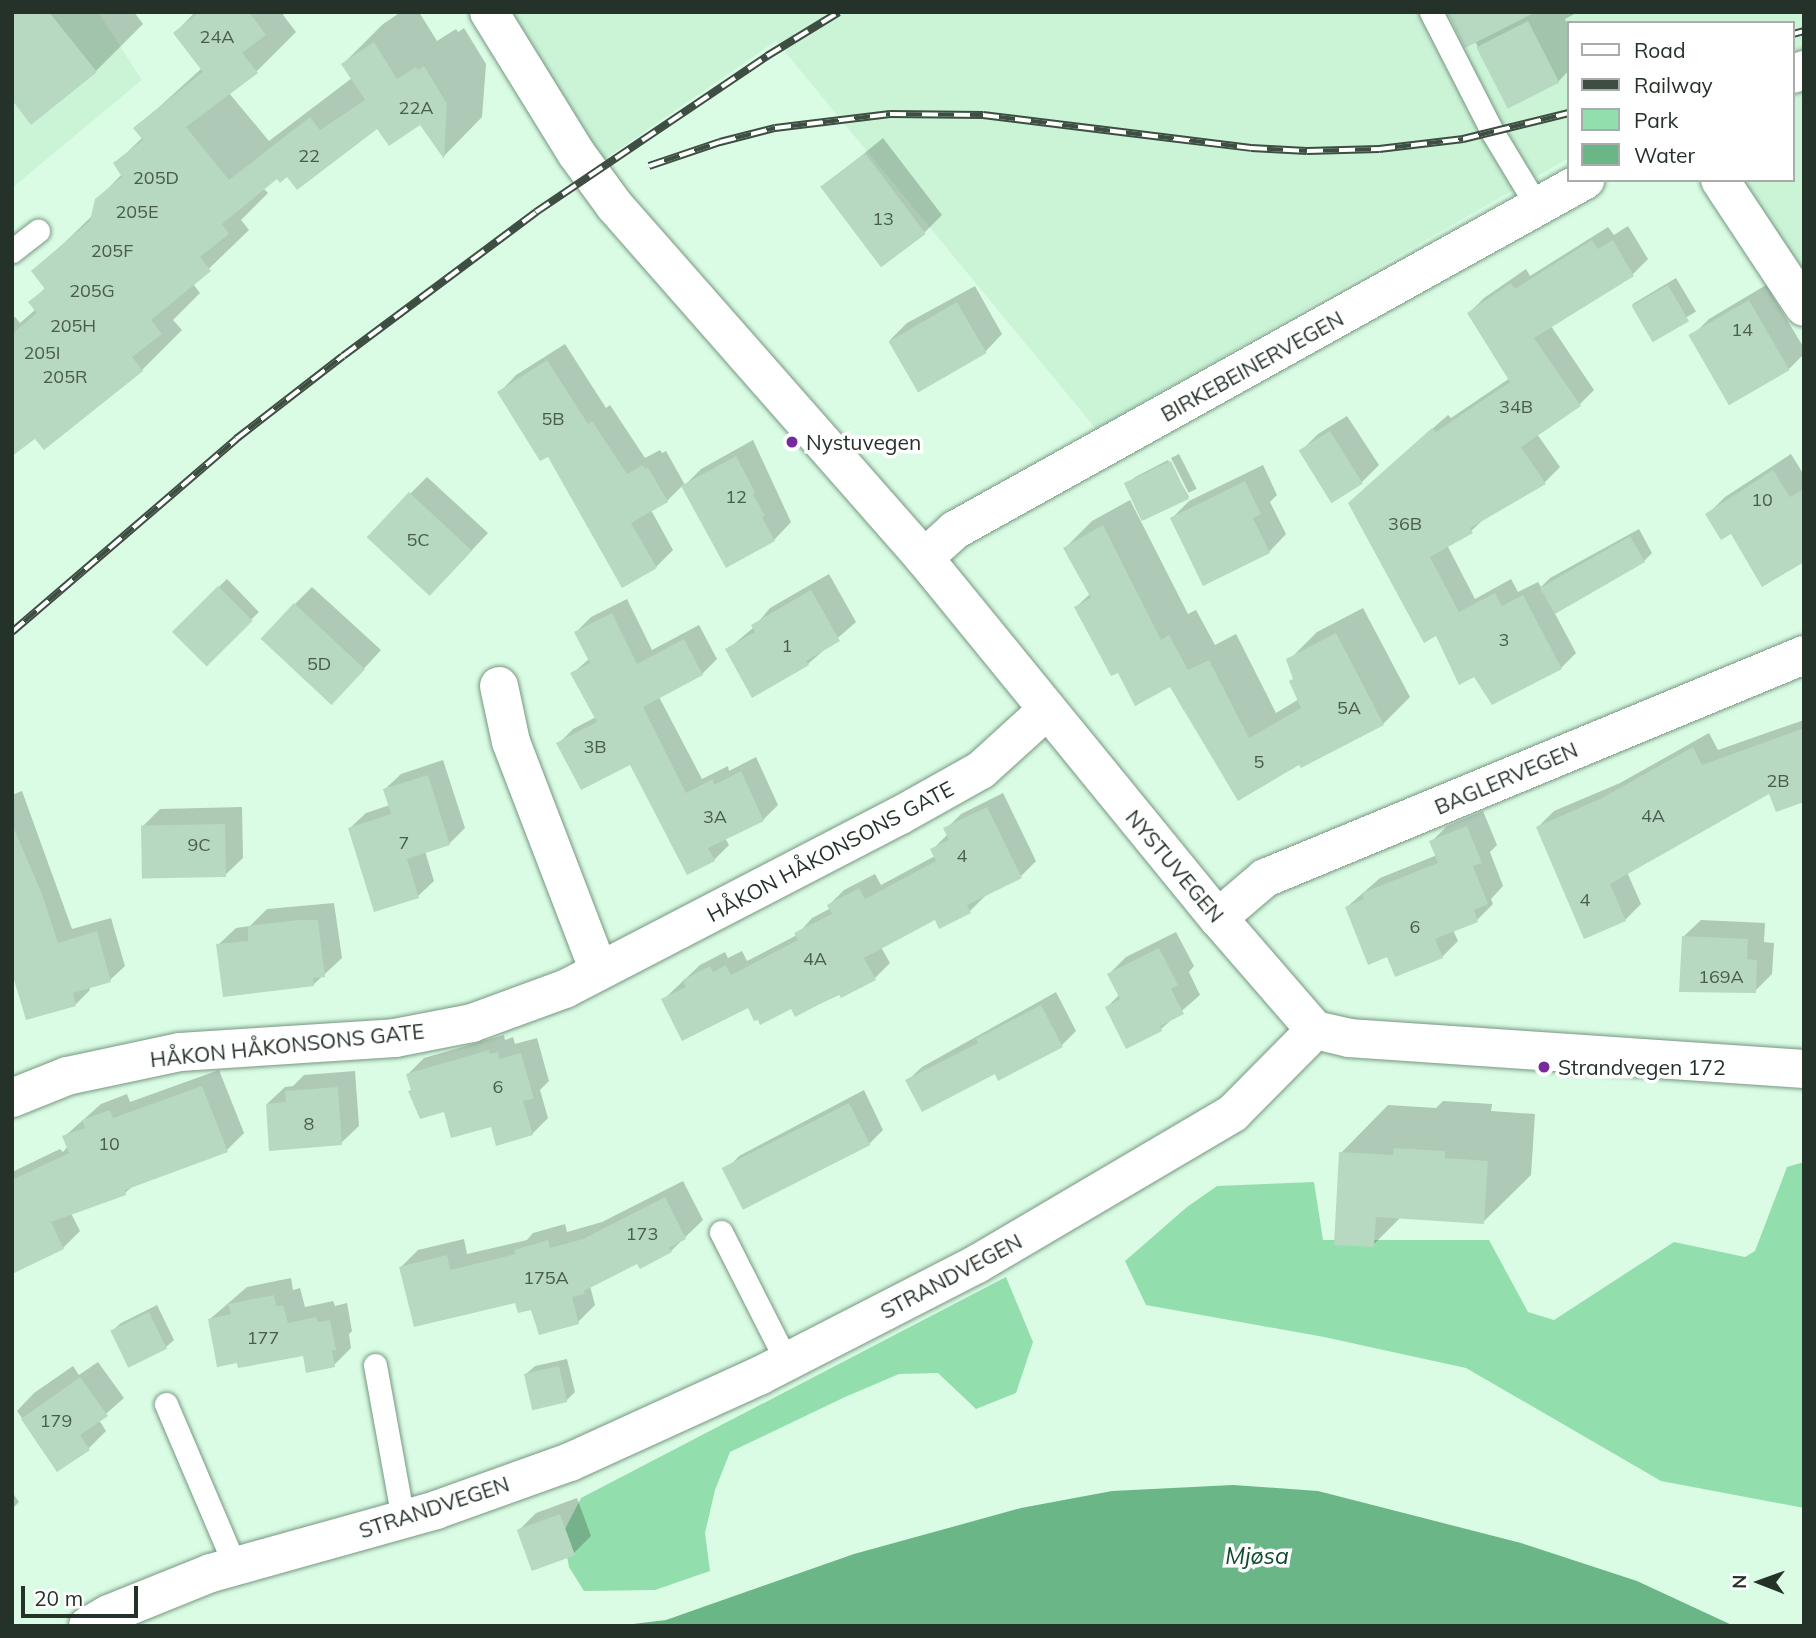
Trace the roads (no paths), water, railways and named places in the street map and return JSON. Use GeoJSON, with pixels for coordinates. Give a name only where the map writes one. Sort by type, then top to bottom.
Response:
{"type":"FeatureCollection","features":[{"type":"Feature","properties":{"kind":"street","name":"NYSTUVEGEN"},"geometry":{"type":"LineString","coordinates":[[489,12],[576,153],[614,205],[923,558],[1219,918],[1315,1030]]}},
{"type":"Feature","properties":{"kind":"street","name":"BIRKEBEINERVEGEN"},"geometry":{"type":"LineString","coordinates":[[923,558],[955,530],[1581,182]]}},
{"type":"Feature","properties":{"kind":"street"},"geometry":{"type":"LineString","coordinates":[[1721,182],[1804,307]]}},
{"type":"Feature","properties":{"kind":"street","name":"BAGLERVEGEN"},"geometry":{"type":"LineString","coordinates":[[1219,918],[1265,878],[1804,655]]}},
{"type":"Feature","properties":{"kind":"street"},"geometry":{"type":"LineString","coordinates":[[499,686],[511,743],[599,971]]}},
{"type":"Feature","properties":{"kind":"street","name":"HÅKON HÅKONSONS GATE"},"geometry":{"type":"LineString","coordinates":[[15,1091],[67,1076],[180,1052],[395,1038],[472,1023],[565,989],[899,816],[981,770],[1047,710]]}},
{"type":"Feature","properties":{"kind":"street"},"geometry":{"type":"LineString","coordinates":[[1315,1030],[1349,1038],[1804,1069]]}},
{"type":"Feature","properties":{"kind":"street","name":"STRANDVEGEN"},"geometry":{"type":"LineString","coordinates":[[88,1626],[121,1608],[235,1566],[403,1519],[570,1462],[787,1362],[977,1264],[1233,1113],[1315,1030]]}},
{"type":"Feature","properties":{"kind":"lane"},"geometry":{"type":"LineString","coordinates":[[1431,12],[1493,133],[1537,206]]}},
{"type":"Feature","properties":{"kind":"lane"},"geometry":{"type":"LineString","coordinates":[[12,251],[38,231]]}},
{"type":"Feature","properties":{"kind":"lane"},"geometry":{"type":"LineString","coordinates":[[721,1232],[787,1362]]}},
{"type":"Feature","properties":{"kind":"lane"},"geometry":{"type":"LineString","coordinates":[[375,1364],[403,1519]]}},
{"type":"Feature","properties":{"kind":"lane"},"geometry":{"type":"LineString","coordinates":[[166,1404],[235,1566]]}},
{"type":"Feature","properties":{"kind":"water","name":"Mjøsa"},"geometry":{"type":"Polygon","coordinates":[[[1233,1485],[1318,1491],[1521,1543],[1637,1581],[1734,1626],[617,1626],[666,1620],[854,1554],[1021,1508],[1112,1491],[1233,1485]]]}},
{"type":"Feature","properties":{"kind":"railway"},"geometry":{"type":"LineString","coordinates":[[12,632],[236,439],[343,356],[536,212],[767,56],[839,12]]}},
{"type":"Feature","properties":{"kind":"railway"},"geometry":{"type":"LineString","coordinates":[[1795,33],[1804,31]]}},
{"type":"Feature","properties":{"kind":"railway"},"geometry":{"type":"LineString","coordinates":[[649,166],[720,142],[775,128],[890,114],[983,115],[1251,148],[1307,151],[1379,149],[1463,139],[1568,113]]}},
{"type":"Feature","properties":{"kind":"place","name":"Nystuvegen"},"geometry":{"type":"Point","coordinates":[792,442]}},
{"type":"Feature","properties":{"kind":"place","name":"Strandvegen 172"},"geometry":{"type":"Point","coordinates":[1544,1067]}}]}
